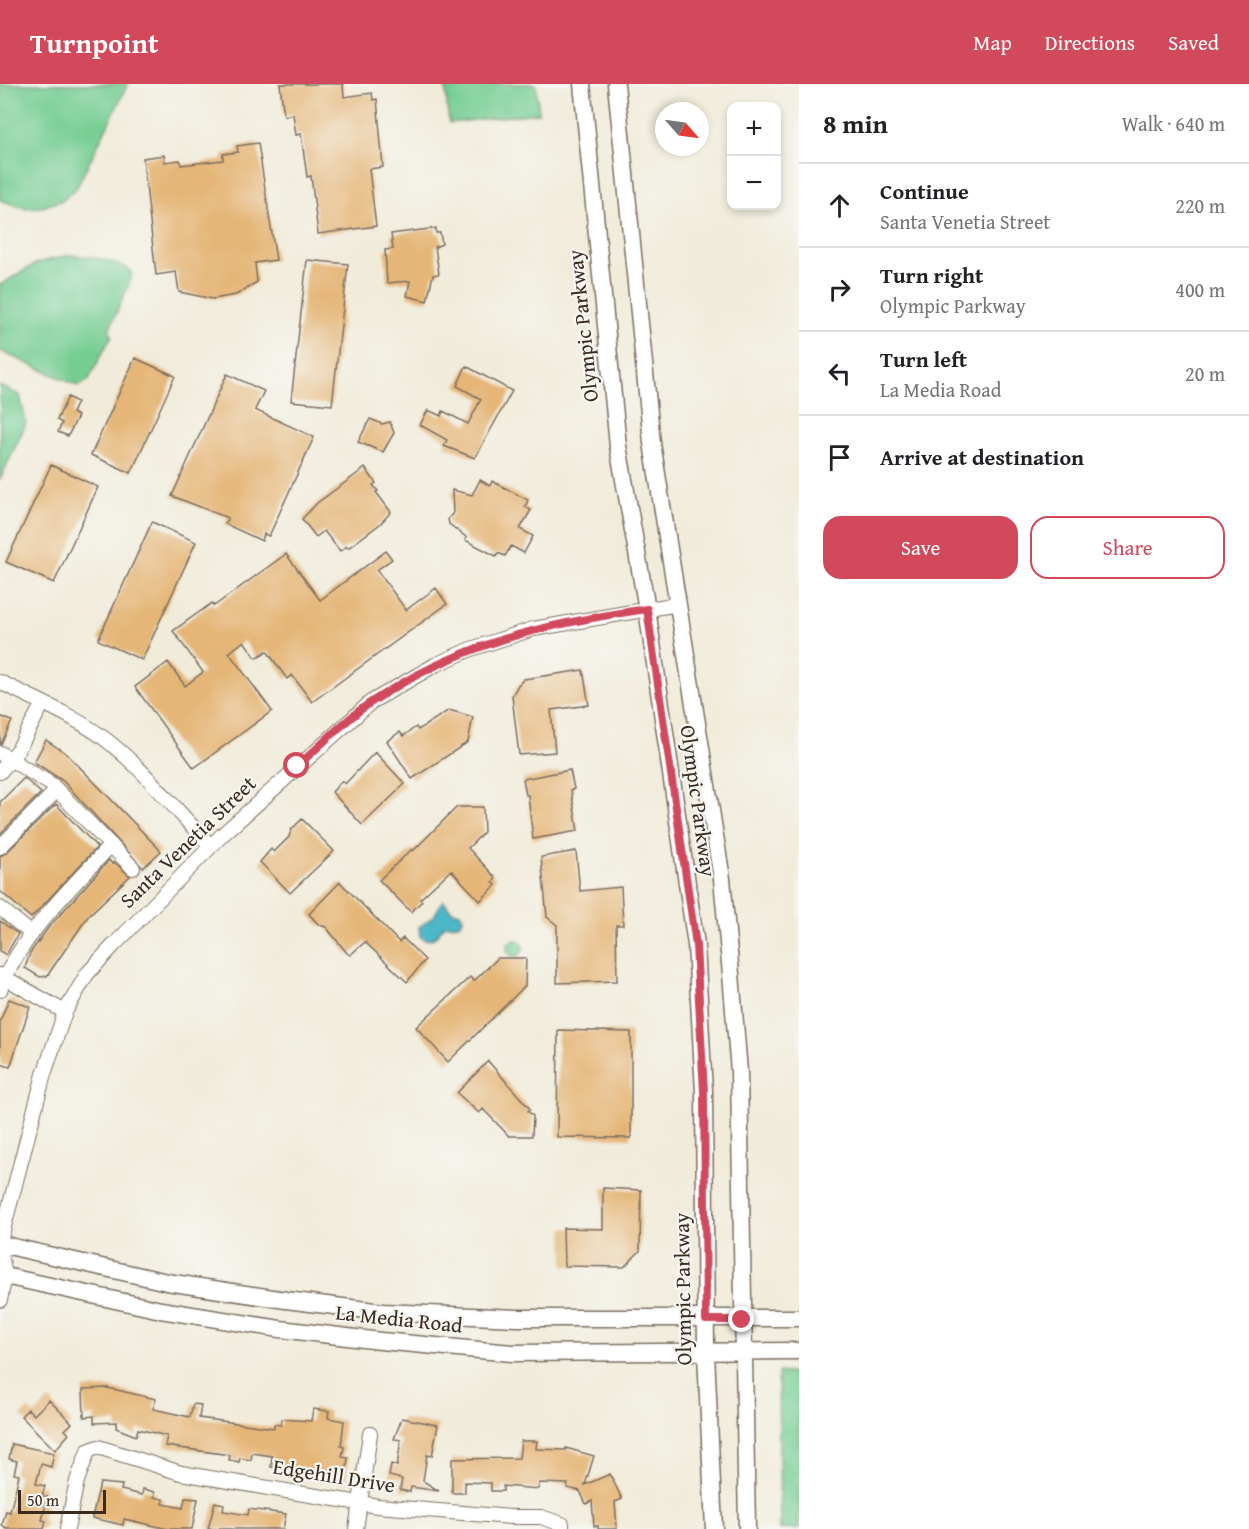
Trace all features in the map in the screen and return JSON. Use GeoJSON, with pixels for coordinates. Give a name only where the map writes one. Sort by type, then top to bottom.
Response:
{"type":"FeatureCollection","features":[{"type":"Feature","properties":{"kind":"main road","name":"Olympic Parkway"},"geometry":{"type":"LineString","coordinates":[[582,84],[618,446],[647,609],[696,945],[704,1092],[706,1353],[714,1529]]}},
{"type":"Feature","properties":{"kind":"main road","name":"Olympic Parkway"},"geometry":{"type":"LineString","coordinates":[[616,84],[652,443],[722,879],[731,974],[739,1072],[747,1529]]}},
{"type":"Feature","properties":{"kind":"main road","name":"La Media Road"},"geometry":{"type":"LineString","coordinates":[[0,1245],[167,1282],[383,1312],[517,1318],[742,1320],[799,1318]]}},
{"type":"Feature","properties":{"kind":"main road","name":"La Media Road"},"geometry":{"type":"LineString","coordinates":[[2,1275],[161,1310],[280,1329],[381,1341],[512,1353],[799,1351]]}},
{"type":"Feature","properties":{"kind":"street","name":"Santa Venetia Street"},"geometry":{"type":"LineString","coordinates":[[0,1300],[2,1275],[0,1245],[44,1074],[65,1012],[94,967],[211,846],[371,702],[435,665],[471,649],[533,629],[678,604]]}},
{"type":"Feature","properties":{"kind":"street"},"geometry":{"type":"LineString","coordinates":[[0,682],[43,703],[103,738],[137,769],[211,846]]}},
{"type":"Feature","properties":{"kind":"street"},"geometry":{"type":"LineString","coordinates":[[0,772],[6,755],[43,703]]}},
{"type":"Feature","properties":{"kind":"street"},"geometry":{"type":"LineString","coordinates":[[6,755],[57,790],[133,868]]}},
{"type":"Feature","properties":{"kind":"street"},"geometry":{"type":"LineString","coordinates":[[0,847],[57,790]]}},
{"type":"Feature","properties":{"kind":"street"},"geometry":{"type":"LineString","coordinates":[[0,990],[3,975],[32,934],[111,845]]}},
{"type":"Feature","properties":{"kind":"street"},"geometry":{"type":"LineString","coordinates":[[0,908],[32,934]]}},
{"type":"Feature","properties":{"kind":"street"},"geometry":{"type":"LineString","coordinates":[[3,975],[65,1012]]}},
{"type":"Feature","properties":{"kind":"street"},"geometry":{"type":"LineString","coordinates":[[356,1529],[370,1434]]}},
{"type":"Feature","properties":{"kind":"street","name":"Edgehill Drive"},"geometry":{"type":"LineString","coordinates":[[67,1529],[88,1451],[98,1447],[181,1473],[360,1503],[512,1517],[542,1517],[562,1524],[562,1529]]}},
{"type":"Feature","properties":{"kind":"green space"},"geometry":{"type":"Polygon","coordinates":[[[0,84],[128,84],[77,187],[63,200],[42,207],[24,208],[0,200],[0,84]]]}},
{"type":"Feature","properties":{"kind":"green space"},"geometry":{"type":"Polygon","coordinates":[[[445,84],[536,84],[539,113],[449,123],[445,84]]]}},
{"type":"Feature","properties":{"kind":"green space"},"geometry":{"type":"Polygon","coordinates":[[[70,255],[109,261],[131,271],[131,279],[109,330],[112,335],[88,381],[78,386],[0,351],[0,285],[37,263],[70,255]]]}},
{"type":"Feature","properties":{"kind":"green space"},"geometry":{"type":"Polygon","coordinates":[[[0,386],[20,395],[26,423],[0,480],[0,386]]]}},
{"type":"Feature","properties":{"kind":"green space"},"geometry":{"type":"Polygon","coordinates":[[[512,940],[518,940],[523,948],[521,954],[512,956],[507,951],[507,945],[512,940]]]}},
{"type":"Feature","properties":{"kind":"green space"},"geometry":{"type":"Polygon","coordinates":[[[778,1372],[799,1374],[799,1529],[780,1529],[778,1372]]]}},
{"type":"Feature","properties":{"kind":"water"},"geometry":{"type":"Polygon","coordinates":[[[443,900],[452,911],[461,913],[463,919],[459,924],[445,925],[434,938],[425,940],[420,936],[419,927],[434,916],[443,900]]]}},
{"type":"Feature","properties":{"kind":"building"},"geometry":{"type":"Polygon","coordinates":[[[280,84],[343,84],[344,97],[372,93],[373,100],[377,99],[383,167],[369,169],[376,226],[318,234],[311,176],[307,177],[301,134],[296,135],[293,114],[284,116],[280,84]]]}},
{"type":"Feature","properties":{"kind":"building"},"geometry":{"type":"Polygon","coordinates":[[[258,143],[276,260],[255,263],[257,282],[236,295],[213,299],[179,292],[176,272],[156,275],[143,158],[164,155],[165,162],[180,160],[181,165],[223,160],[223,154],[238,152],[237,146],[258,143]]]}},
{"type":"Feature","properties":{"kind":"building"},"geometry":{"type":"Polygon","coordinates":[[[436,228],[436,233],[440,233],[442,244],[435,247],[439,274],[433,275],[427,301],[407,296],[410,281],[387,283],[385,250],[393,249],[391,234],[436,228]]]}},
{"type":"Feature","properties":{"kind":"building"},"geometry":{"type":"Polygon","coordinates":[[[307,260],[348,264],[332,405],[291,401],[307,260]]]}},
{"type":"Feature","properties":{"kind":"building"},"geometry":{"type":"Polygon","coordinates":[[[135,358],[175,376],[131,473],[91,455],[135,358]]]}},
{"type":"Feature","properties":{"kind":"building"},"geometry":{"type":"Polygon","coordinates":[[[466,366],[512,391],[475,458],[444,446],[447,440],[420,425],[428,410],[441,416],[443,411],[468,424],[481,399],[457,386],[466,366]]]}},
{"type":"Feature","properties":{"kind":"building"},"geometry":{"type":"Polygon","coordinates":[[[227,374],[264,391],[255,410],[314,437],[269,536],[264,534],[262,541],[225,524],[228,518],[172,496],[227,374]]]}},
{"type":"Feature","properties":{"kind":"building"},"geometry":{"type":"Polygon","coordinates":[[[68,397],[77,402],[72,413],[78,416],[68,436],[58,432],[62,423],[57,420],[68,397]]]}},
{"type":"Feature","properties":{"kind":"building"},"geometry":{"type":"Polygon","coordinates":[[[370,419],[382,424],[390,422],[394,433],[383,452],[358,442],[370,419]]]}},
{"type":"Feature","properties":{"kind":"building"},"geometry":{"type":"Polygon","coordinates":[[[51,465],[98,487],[54,583],[6,562],[51,465]]]}},
{"type":"Feature","properties":{"kind":"building"},"geometry":{"type":"Polygon","coordinates":[[[365,468],[376,483],[373,485],[378,491],[376,492],[391,512],[380,524],[348,548],[347,546],[340,551],[324,531],[316,537],[302,519],[317,503],[365,468]]]}},
{"type":"Feature","properties":{"kind":"building"},"geometry":{"type":"Polygon","coordinates":[[[480,480],[490,486],[492,481],[528,500],[525,507],[531,510],[520,529],[533,536],[524,553],[511,546],[505,556],[498,553],[496,556],[465,540],[466,537],[449,524],[448,519],[453,513],[452,490],[472,495],[480,480]]]}},
{"type":"Feature","properties":{"kind":"building"},"geometry":{"type":"Polygon","coordinates":[[[152,522],[196,542],[142,660],[98,640],[152,522]]]}},
{"type":"Feature","properties":{"kind":"building"},"geometry":{"type":"Polygon","coordinates":[[[386,551],[392,559],[377,570],[406,610],[436,588],[447,604],[312,702],[292,675],[287,679],[267,651],[256,658],[244,641],[229,653],[272,711],[194,768],[135,687],[168,662],[185,686],[203,672],[173,631],[212,603],[214,606],[286,554],[320,600],[386,551]]]}},
{"type":"Feature","properties":{"kind":"building"},"geometry":{"type":"Polygon","coordinates":[[[583,670],[589,705],[551,710],[555,752],[519,755],[512,696],[518,685],[524,679],[583,670]]]}},
{"type":"Feature","properties":{"kind":"building"},"geometry":{"type":"Polygon","coordinates":[[[449,710],[473,717],[468,742],[412,779],[387,741],[400,732],[403,736],[416,727],[418,730],[449,710]]]}},
{"type":"Feature","properties":{"kind":"building"},"geometry":{"type":"Polygon","coordinates":[[[0,716],[12,721],[1,744],[0,744],[0,716]]]}},
{"type":"Feature","properties":{"kind":"building"},"geometry":{"type":"Polygon","coordinates":[[[46,740],[67,754],[161,851],[143,868],[63,781],[34,762],[46,740]]]}},
{"type":"Feature","properties":{"kind":"building"},"geometry":{"type":"Polygon","coordinates":[[[375,752],[405,784],[362,825],[332,792],[342,781],[345,784],[375,752]]]}},
{"type":"Feature","properties":{"kind":"building"},"geometry":{"type":"Polygon","coordinates":[[[570,770],[578,831],[533,839],[528,795],[526,795],[523,779],[570,770]]]}},
{"type":"Feature","properties":{"kind":"building"},"geometry":{"type":"Polygon","coordinates":[[[24,778],[41,793],[0,834],[0,802],[24,778]]]}},
{"type":"Feature","properties":{"kind":"building"},"geometry":{"type":"Polygon","coordinates":[[[56,804],[97,847],[31,918],[0,891],[0,856],[6,853],[56,804]]]}},
{"type":"Feature","properties":{"kind":"building"},"geometry":{"type":"Polygon","coordinates":[[[457,807],[483,807],[484,832],[468,848],[496,878],[493,882],[496,885],[480,901],[451,870],[420,899],[422,901],[411,912],[379,880],[412,849],[413,851],[457,807]]]}},
{"type":"Feature","properties":{"kind":"building"},"geometry":{"type":"Polygon","coordinates":[[[302,819],[334,851],[290,893],[260,862],[271,849],[274,852],[289,837],[291,830],[302,819]]]}},
{"type":"Feature","properties":{"kind":"building"},"geometry":{"type":"Polygon","coordinates":[[[576,851],[580,891],[621,887],[623,925],[616,925],[617,981],[557,983],[557,925],[547,917],[541,857],[576,851]]]}},
{"type":"Feature","properties":{"kind":"building"},"geometry":{"type":"Polygon","coordinates":[[[109,860],[130,876],[89,915],[47,976],[40,977],[25,968],[30,953],[48,928],[109,860]]]}},
{"type":"Feature","properties":{"kind":"building"},"geometry":{"type":"Polygon","coordinates":[[[340,882],[399,942],[403,938],[425,960],[407,982],[365,942],[350,955],[347,953],[326,927],[319,925],[309,914],[340,882]]]}},
{"type":"Feature","properties":{"kind":"building"},"geometry":{"type":"Polygon","coordinates":[[[0,921],[18,934],[6,955],[0,951],[0,921]]]}},
{"type":"Feature","properties":{"kind":"building"},"geometry":{"type":"Polygon","coordinates":[[[498,958],[526,958],[525,986],[448,1062],[416,1027],[470,977],[474,981],[498,958]]]}},
{"type":"Feature","properties":{"kind":"building"},"geometry":{"type":"Polygon","coordinates":[[[9,999],[30,1007],[10,1067],[0,1064],[0,1021],[9,999]]]}},
{"type":"Feature","properties":{"kind":"building"},"geometry":{"type":"Polygon","coordinates":[[[558,1030],[631,1032],[631,1138],[557,1137],[558,1030]]]}},
{"type":"Feature","properties":{"kind":"building"},"geometry":{"type":"Polygon","coordinates":[[[488,1061],[530,1109],[528,1111],[533,1116],[532,1136],[509,1136],[483,1109],[479,1113],[457,1093],[488,1061]]]}},
{"type":"Feature","properties":{"kind":"building"},"geometry":{"type":"Polygon","coordinates":[[[603,1188],[641,1190],[640,1251],[624,1267],[564,1266],[563,1228],[603,1229],[603,1188]]]}},
{"type":"Feature","properties":{"kind":"building"},"geometry":{"type":"Polygon","coordinates":[[[108,1388],[156,1399],[153,1409],[190,1417],[193,1404],[201,1405],[199,1418],[274,1428],[274,1424],[281,1425],[282,1419],[311,1421],[313,1409],[329,1411],[328,1418],[344,1421],[342,1457],[348,1458],[345,1483],[336,1481],[336,1477],[284,1467],[271,1467],[272,1456],[252,1453],[251,1460],[240,1458],[239,1462],[229,1460],[230,1455],[165,1446],[167,1436],[138,1429],[136,1436],[116,1428],[117,1422],[94,1423],[94,1416],[84,1417],[83,1389],[108,1388]]]}},
{"type":"Feature","properties":{"kind":"building"},"geometry":{"type":"Polygon","coordinates":[[[49,1400],[72,1423],[65,1430],[69,1434],[55,1450],[21,1416],[28,1409],[34,1415],[49,1400]]]}},
{"type":"Feature","properties":{"kind":"building"},"geometry":{"type":"Polygon","coordinates":[[[402,1418],[438,1425],[432,1456],[427,1455],[423,1481],[439,1491],[411,1487],[410,1492],[400,1490],[402,1479],[389,1476],[391,1464],[397,1466],[401,1440],[394,1439],[402,1418]]]}},
{"type":"Feature","properties":{"kind":"building"},"geometry":{"type":"Polygon","coordinates":[[[521,1441],[537,1441],[536,1449],[566,1450],[566,1448],[594,1456],[585,1485],[610,1474],[622,1499],[615,1502],[617,1529],[598,1529],[598,1526],[594,1526],[592,1501],[586,1504],[580,1491],[567,1488],[568,1484],[539,1483],[539,1489],[503,1486],[503,1491],[491,1491],[491,1483],[465,1482],[465,1493],[452,1493],[452,1459],[519,1458],[521,1441]]]}},
{"type":"Feature","properties":{"kind":"building"},"geometry":{"type":"Polygon","coordinates":[[[12,1444],[54,1453],[51,1467],[41,1464],[36,1484],[45,1486],[42,1496],[48,1497],[42,1520],[46,1521],[44,1529],[7,1529],[2,1526],[6,1511],[10,1512],[19,1475],[14,1474],[17,1461],[9,1459],[12,1444]]]}},
{"type":"Feature","properties":{"kind":"building"},"geometry":{"type":"Polygon","coordinates":[[[100,1483],[122,1485],[121,1490],[142,1495],[143,1489],[155,1492],[154,1497],[163,1499],[163,1504],[183,1508],[185,1498],[198,1499],[192,1529],[168,1529],[124,1519],[123,1525],[92,1518],[100,1483]]]}},
{"type":"Feature","properties":{"kind":"building"},"geometry":{"type":"Polygon","coordinates":[[[215,1502],[224,1504],[223,1511],[248,1515],[249,1509],[286,1514],[283,1529],[208,1529],[215,1502]]]}},
{"type":"Feature","properties":{"kind":"route"},"geometry":{"type":"LineString","coordinates":[[297,766],[371,702],[435,665],[471,649],[533,629],[647,609],[696,945],[704,1092],[703,1199],[706,1320],[742,1320]]}}]}
